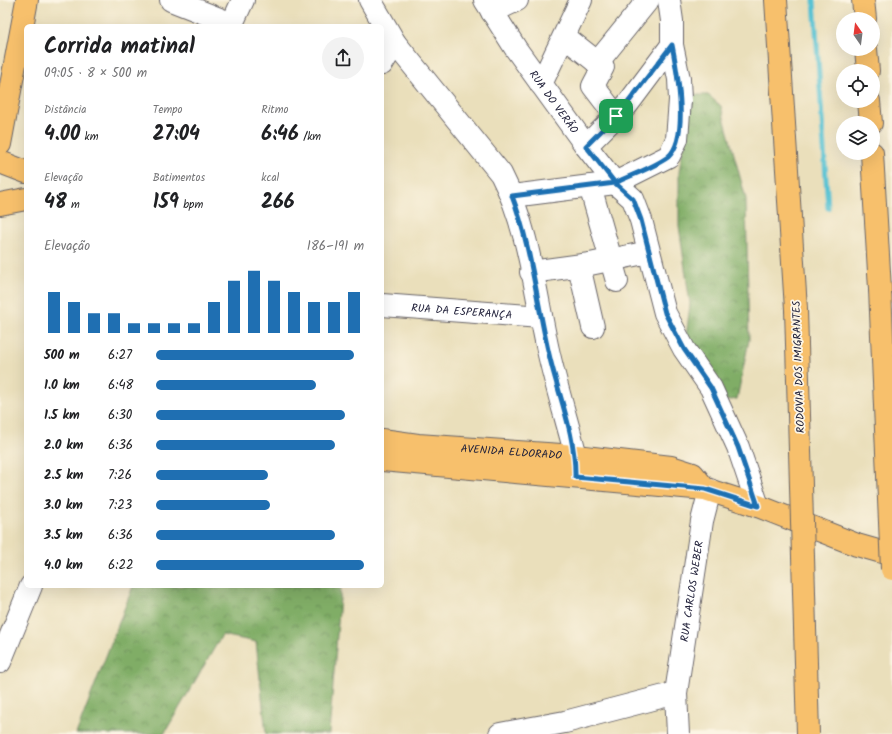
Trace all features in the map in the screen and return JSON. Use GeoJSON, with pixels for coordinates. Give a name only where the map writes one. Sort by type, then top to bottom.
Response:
{"type":"FeatureCollection","features":[{"type":"Feature","properties":{"kind":"main road"},"geometry":{"type":"LineString","coordinates":[[0,144],[27,0]]}},
{"type":"Feature","properties":{"kind":"main road","name":"RODOVIA DOS IMIGRANTES"},"geometry":{"type":"LineString","coordinates":[[776,0],[796,309],[808,734]]}},
{"type":"Feature","properties":{"kind":"main road"},"geometry":{"type":"LineString","coordinates":[[864,0],[865,12]]}},
{"type":"Feature","properties":{"kind":"main road"},"geometry":{"type":"LineString","coordinates":[[872,160],[880,289],[892,569]]}},
{"type":"Feature","properties":{"kind":"main road"},"geometry":{"type":"LineString","coordinates":[[0,162],[24,171]]}},
{"type":"Feature","properties":{"kind":"main road"},"geometry":{"type":"LineString","coordinates":[[0,204],[24,199]]}},
{"type":"Feature","properties":{"kind":"main road","name":"AVENIDA ELDORADO"},"geometry":{"type":"LineString","coordinates":[[384,441],[417,454]]}},
{"type":"Feature","properties":{"kind":"main road","name":"AVENIDA ELDORADO"},"geometry":{"type":"LineString","coordinates":[[384,460],[417,454],[576,467],[707,490],[758,506],[857,544],[892,555]]}},
{"type":"Feature","properties":{"kind":"street"},"geometry":{"type":"LineString","coordinates":[[170,0],[229,24]]}},
{"type":"Feature","properties":{"kind":"street"},"geometry":{"type":"LineString","coordinates":[[231,24],[243,0]]}},
{"type":"Feature","properties":{"kind":"street"},"geometry":{"type":"LineString","coordinates":[[370,0],[384,24]]}},
{"type":"Feature","properties":{"kind":"street"},"geometry":{"type":"LineString","coordinates":[[488,6],[517,0]]}},
{"type":"Feature","properties":{"kind":"street"},"geometry":{"type":"LineString","coordinates":[[541,84],[582,0]]}},
{"type":"Feature","properties":{"kind":"street"},"geometry":{"type":"LineString","coordinates":[[597,62],[648,0]]}},
{"type":"Feature","properties":{"kind":"street"},"geometry":{"type":"LineString","coordinates":[[512,196],[615,183],[669,156],[674,148],[679,127],[679,79],[672,45],[672,21],[669,0]]}},
{"type":"Feature","properties":{"kind":"street","name":"RUA DO VERÃO"},"geometry":{"type":"LineString","coordinates":[[488,6],[541,84],[586,146],[615,183],[633,199],[641,220],[665,313],[684,349],[711,388],[738,447],[758,506]]}},
{"type":"Feature","properties":{"kind":"street"},"geometry":{"type":"LineString","coordinates":[[384,24],[395,43],[501,174],[512,196],[520,221],[576,467]]}},
{"type":"Feature","properties":{"kind":"street"},"geometry":{"type":"LineString","coordinates":[[564,36],[603,67],[593,86],[616,116]]}},
{"type":"Feature","properties":{"kind":"street"},"geometry":{"type":"LineString","coordinates":[[384,61],[395,43]]}},
{"type":"Feature","properties":{"kind":"street"},"geometry":{"type":"LineString","coordinates":[[586,146],[627,104],[672,45]]}},
{"type":"Feature","properties":{"kind":"street"},"geometry":{"type":"LineString","coordinates":[[590,186],[617,281]]}},
{"type":"Feature","properties":{"kind":"street"},"geometry":{"type":"LineString","coordinates":[[531,272],[579,266],[649,252]]}},
{"type":"Feature","properties":{"kind":"street"},"geometry":{"type":"LineString","coordinates":[[579,266],[593,327]]}},
{"type":"Feature","properties":{"kind":"street","name":"RUA DA ESPERANÇA"},"geometry":{"type":"LineString","coordinates":[[384,306],[541,317]]}},
{"type":"Feature","properties":{"kind":"street","name":"RUA CARLOS WEBER"},"geometry":{"type":"LineString","coordinates":[[678,734],[676,693],[707,490]]}},
{"type":"Feature","properties":{"kind":"street"},"geometry":{"type":"LineString","coordinates":[[0,662],[30,588]]}},
{"type":"Feature","properties":{"kind":"street"},"geometry":{"type":"LineString","coordinates":[[500,734],[565,722],[676,693]]}},
{"type":"Feature","properties":{"kind":"green space"},"geometry":{"type":"Polygon","coordinates":[[[691,95],[708,95],[721,106],[746,199],[749,340],[737,399],[725,401],[686,337],[690,304],[679,226],[679,172],[691,95]]]}},
{"type":"Feature","properties":{"kind":"green space"},"geometry":{"type":"Polygon","coordinates":[[[132,588],[341,588],[329,734],[266,734],[256,642],[222,635],[164,734],[76,734],[132,588]]]}},
{"type":"Feature","properties":{"kind":"waterway"},"geometry":{"type":"LineString","coordinates":[[814,0],[828,208]]}},
{"type":"Feature","properties":{"kind":"route"},"geometry":{"type":"LineString","coordinates":[[616,116],[586,146],[615,183],[512,196],[526,245],[548,352],[576,456],[575,477],[705,489],[737,498],[758,506],[738,447],[711,388],[671,328],[661,302],[641,220],[633,199],[615,183],[669,156],[674,148],[679,127],[679,79],[672,45],[627,104],[616,116]]}}]}
